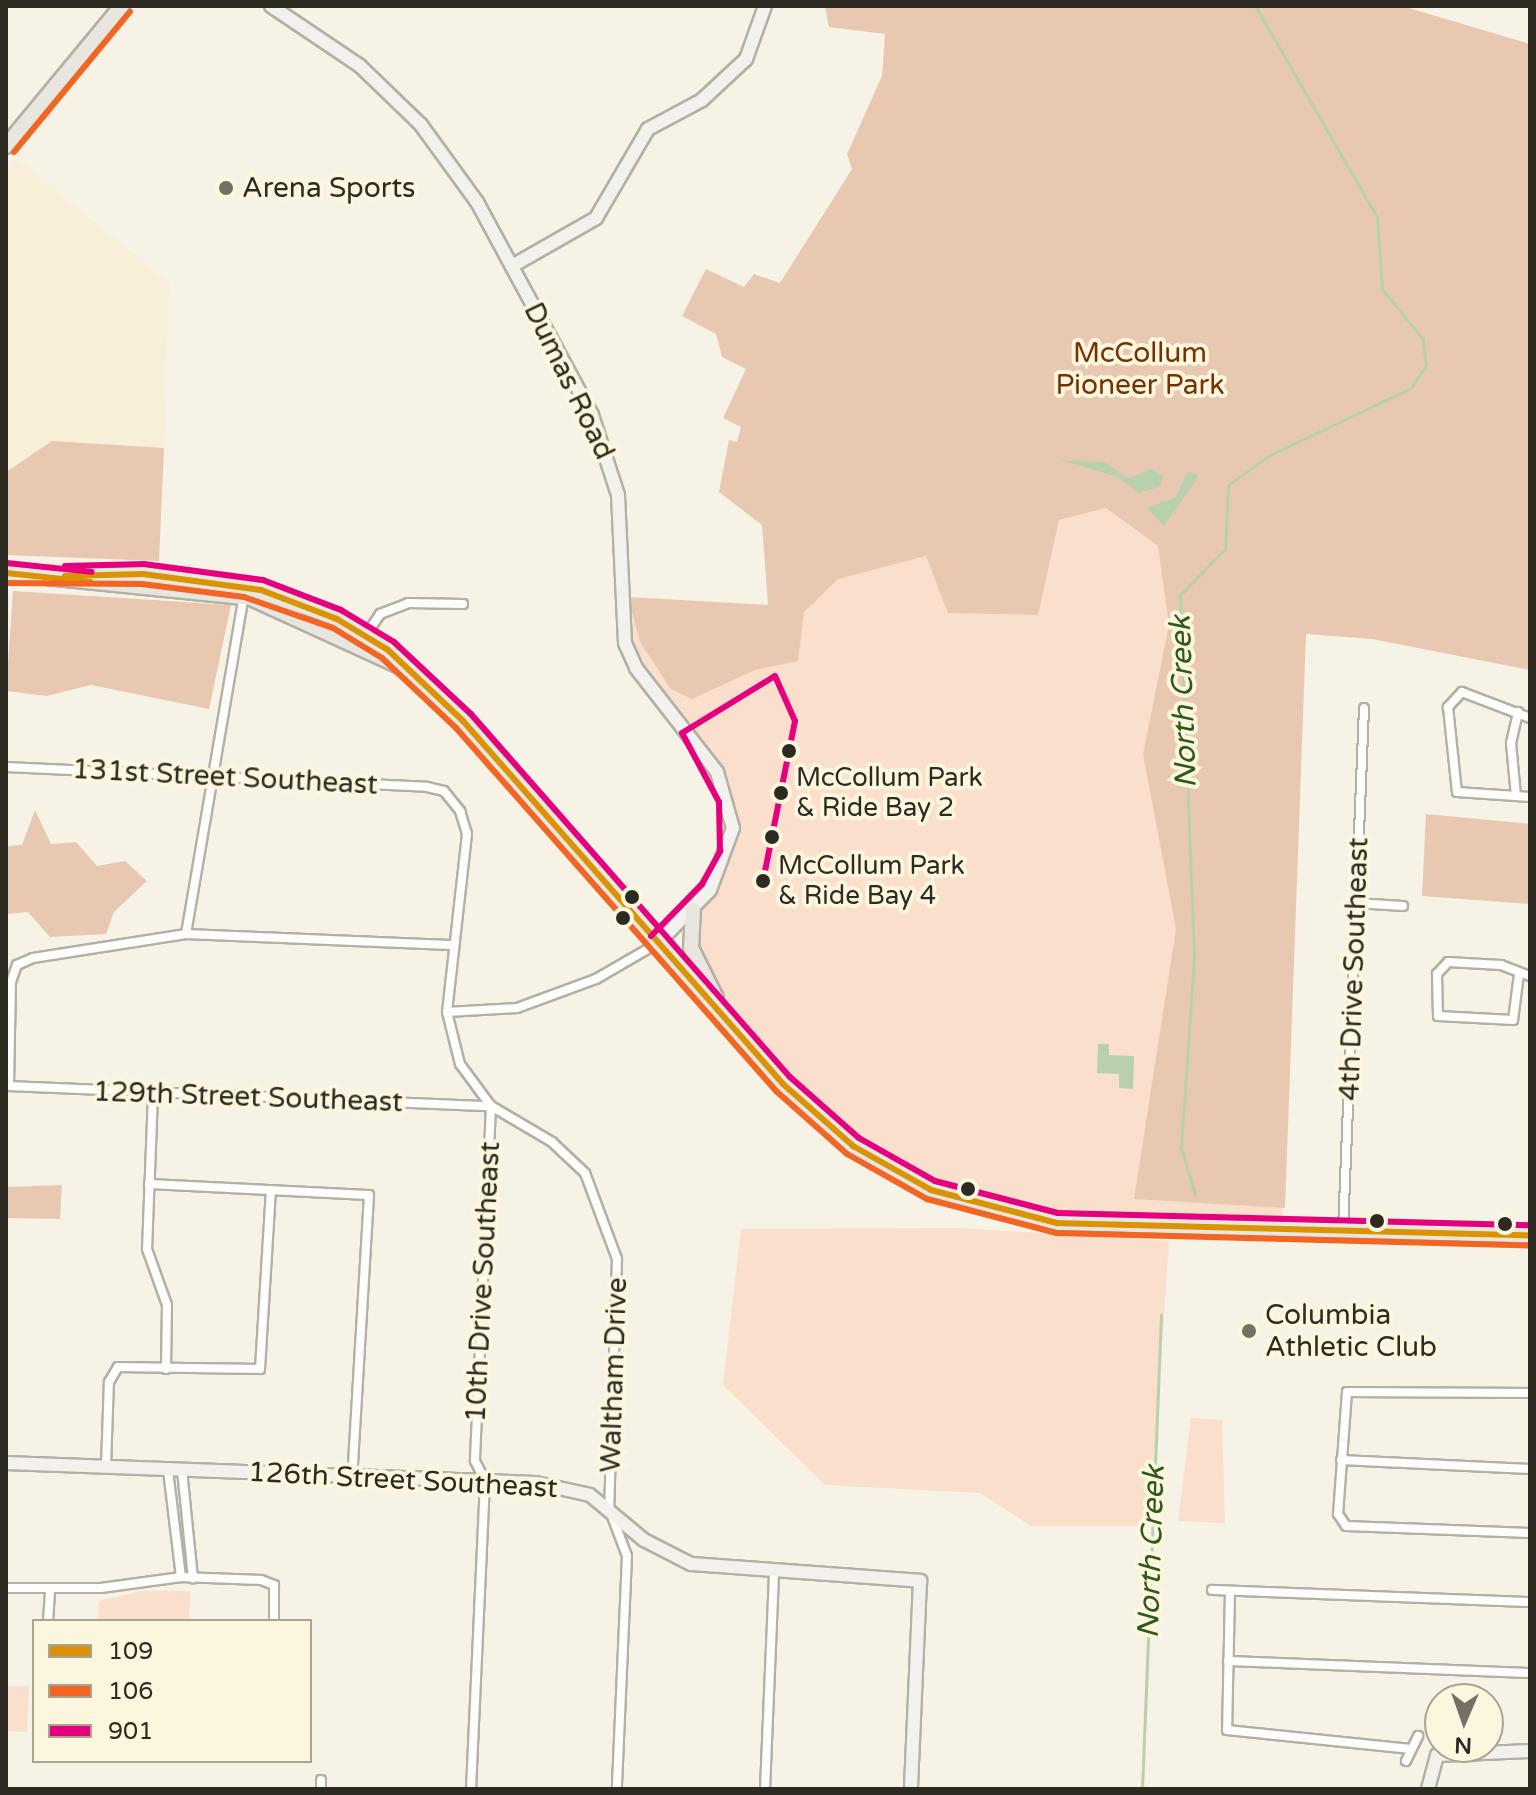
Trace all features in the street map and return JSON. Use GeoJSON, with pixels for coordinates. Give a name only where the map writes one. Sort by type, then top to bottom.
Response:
{"type":"FeatureCollection","features":[{"type":"Feature","properties":{"kind":"main road"},"geometry":{"type":"LineString","coordinates":[[6,146],[122,6]]}},
{"type":"Feature","properties":{"kind":"main road"},"geometry":{"type":"LineString","coordinates":[[6,573],[65,576],[244,596],[302,616],[408,670]]}},
{"type":"Feature","properties":{"kind":"main road"},"geometry":{"type":"LineString","coordinates":[[65,576],[143,574],[246,587],[366,635],[408,670],[565,837],[727,1019],[853,1146],[969,1203],[1057,1223],[1530,1235]]}},
{"type":"Feature","properties":{"kind":"main road"},"geometry":{"type":"LineString","coordinates":[[693,910],[691,948],[727,1019]]}},
{"type":"Feature","properties":{"kind":"street","name":"Dumas Road"},"geometry":{"type":"LineString","coordinates":[[271,6],[360,66],[421,125],[477,202],[610,460],[625,643],[729,799],[730,853],[693,910],[658,943]]}},
{"type":"Feature","properties":{"kind":"street"},"geometry":{"type":"LineString","coordinates":[[512,266],[596,218],[648,129],[702,100],[746,59],[765,6]]}},
{"type":"Feature","properties":{"kind":"street"},"geometry":{"type":"LineString","coordinates":[[186,934],[244,596]]}},
{"type":"Feature","properties":{"kind":"street"},"geometry":{"type":"LineString","coordinates":[[366,635],[380,614],[408,603],[463,604]]}},
{"type":"Feature","properties":{"kind":"street"},"geometry":{"type":"LineString","coordinates":[[1530,718],[1462,692],[1448,707],[1457,792],[1530,797]]}},
{"type":"Feature","properties":{"kind":"street","name":"4th Drive Southeast"},"geometry":{"type":"LineString","coordinates":[[1343,1231],[1364,708]]}},
{"type":"Feature","properties":{"kind":"street"},"geometry":{"type":"LineString","coordinates":[[1516,796],[1511,743],[1518,712]]}},
{"type":"Feature","properties":{"kind":"street","name":"131st Street Southeast"},"geometry":{"type":"LineString","coordinates":[[6,767],[211,775],[444,791]]}},
{"type":"Feature","properties":{"kind":"street","name":"10th Drive Southeast"},"geometry":{"type":"LineString","coordinates":[[444,791],[467,834],[450,945],[447,1012],[460,1064],[491,1106],[475,1461],[485,1481],[471,1789]]}},
{"type":"Feature","properties":{"kind":"street"},"geometry":{"type":"LineString","coordinates":[[1356,903],[1403,906]]}},
{"type":"Feature","properties":{"kind":"street"},"geometry":{"type":"LineString","coordinates":[[7,1086],[17,965],[186,934],[450,945]]}},
{"type":"Feature","properties":{"kind":"street"},"geometry":{"type":"LineString","coordinates":[[447,1012],[517,1008],[596,979],[658,943]]}},
{"type":"Feature","properties":{"kind":"street"},"geometry":{"type":"LineString","coordinates":[[1519,974],[1513,1020],[1438,1016],[1437,974],[1448,962],[1501,965],[1530,976]]}},
{"type":"Feature","properties":{"kind":"street","name":"129th Street Southeast"},"geometry":{"type":"LineString","coordinates":[[7,1086],[491,1106]]}},
{"type":"Feature","properties":{"kind":"street"},"geometry":{"type":"LineString","coordinates":[[153,1094],[147,1249],[167,1305],[166,1369]]}},
{"type":"Feature","properties":{"kind":"street","name":"Waltham Drive"},"geometry":{"type":"LineString","coordinates":[[491,1106],[552,1142],[585,1173],[611,1229],[619,1295],[609,1508]]}},
{"type":"Feature","properties":{"kind":"street"},"geometry":{"type":"LineString","coordinates":[[149,1184],[369,1195],[352,1478]]}},
{"type":"Feature","properties":{"kind":"street"},"geometry":{"type":"LineString","coordinates":[[106,1466],[109,1382],[118,1367],[260,1369],[271,1190]]}},
{"type":"Feature","properties":{"kind":"street"},"geometry":{"type":"LineString","coordinates":[[1530,1393],[1347,1392],[1338,1514],[1346,1526],[1530,1533]]}},
{"type":"Feature","properties":{"kind":"street"},"geometry":{"type":"LineString","coordinates":[[1341,1460],[1530,1469]]}},
{"type":"Feature","properties":{"kind":"street","name":"126th Street Southeast"},"geometry":{"type":"LineString","coordinates":[[6,1463],[570,1487],[609,1508],[644,1540],[691,1564],[920,1581],[911,1789]]}},
{"type":"Feature","properties":{"kind":"street"},"geometry":{"type":"LineString","coordinates":[[168,1470],[181,1577]]}},
{"type":"Feature","properties":{"kind":"street"},"geometry":{"type":"LineString","coordinates":[[182,1470],[193,1578]]}},
{"type":"Feature","properties":{"kind":"street"},"geometry":{"type":"LineString","coordinates":[[609,1508],[627,1556],[617,1789]]}},
{"type":"Feature","properties":{"kind":"street"},"geometry":{"type":"LineString","coordinates":[[765,1789],[774,1572]]}},
{"type":"Feature","properties":{"kind":"street"},"geometry":{"type":"LineString","coordinates":[[6,1588],[50,1589],[181,1577],[274,1585],[274,1619]]}},
{"type":"Feature","properties":{"kind":"street"},"geometry":{"type":"LineString","coordinates":[[48,1619],[50,1589]]}},
{"type":"Feature","properties":{"kind":"street"},"geometry":{"type":"LineString","coordinates":[[1212,1590],[1530,1602]]}},
{"type":"Feature","properties":{"kind":"street"},"geometry":{"type":"LineString","coordinates":[[1230,1591],[1225,1722],[1233,1734],[1386,1741],[1411,1749]]}},
{"type":"Feature","properties":{"kind":"street"},"geometry":{"type":"LineString","coordinates":[[1228,1661],[1530,1673]]}},
{"type":"Feature","properties":{"kind":"street"},"geometry":{"type":"LineString","coordinates":[[1406,1761],[1418,1736]]}},
{"type":"Feature","properties":{"kind":"street"},"geometry":{"type":"LineString","coordinates":[[1428,1789],[1437,1755],[1530,1751]]}},
{"type":"Feature","properties":{"kind":"shaded area","name":"McCollum Pioneer Park"},"geometry":{"type":"Polygon","coordinates":[[[894,50],[1296,630],[1282,1229],[1057,1223],[961,1201],[853,1146],[702,990],[692,922],[730,853],[729,799],[636,668],[619,602],[778,608],[894,50]]]}},
{"type":"Feature","properties":{"kind":"shaded area"},"geometry":{"type":"Polygon","coordinates":[[[16,158],[169,283],[164,448],[52,441],[6,472],[6,171],[16,158]]]}},
{"type":"Feature","properties":{"kind":"shaded area"},"geometry":{"type":"Polygon","coordinates":[[[1060,460],[1104,462],[1128,478],[1152,469],[1164,477],[1159,487],[1138,493],[1118,477],[1060,460]]]}},
{"type":"Feature","properties":{"kind":"shaded area"},"geometry":{"type":"Polygon","coordinates":[[[1188,471],[1198,475],[1195,482],[1164,526],[1147,508],[1176,497],[1188,471]]]}},
{"type":"Feature","properties":{"kind":"shaded area"},"geometry":{"type":"Polygon","coordinates":[[[1098,1044],[1109,1044],[1109,1055],[1134,1056],[1133,1089],[1119,1088],[1119,1074],[1097,1073],[1098,1044]]]}},
{"type":"Feature","properties":{"kind":"shaded area"},"geometry":{"type":"Polygon","coordinates":[[[957,1228],[1169,1241],[1150,1526],[1031,1526],[980,1493],[825,1485],[723,1385],[741,1229],[957,1228]]]}},
{"type":"Feature","properties":{"kind":"shaded area"},"geometry":{"type":"Polygon","coordinates":[[[1191,1418],[1222,1420],[1225,1523],[1178,1521],[1191,1418]]]}},
{"type":"Feature","properties":{"kind":"shaded area"},"geometry":{"type":"Polygon","coordinates":[[[141,1591],[190,1591],[189,1619],[98,1619],[99,1601],[141,1591]]]}},
{"type":"Feature","properties":{"kind":"shaded area"},"geometry":{"type":"Polygon","coordinates":[[[6,1686],[29,1686],[27,1732],[6,1731],[6,1686]]]}},
{"type":"Feature","properties":{"kind":"green space","name":"McCollum Pioneer Park"},"geometry":{"type":"Polygon","coordinates":[[[825,6],[1402,6],[1530,44],[1530,670],[1372,639],[1306,634],[1285,1208],[1134,1199],[1176,929],[1143,754],[1169,625],[1158,546],[1106,508],[1059,520],[1038,615],[948,613],[926,556],[838,579],[804,612],[798,661],[755,670],[692,699],[671,689],[640,642],[628,597],[768,605],[762,525],[719,492],[729,440],[737,442],[741,427],[723,418],[746,369],[722,357],[716,334],[682,316],[706,269],[744,287],[754,274],[780,283],[852,169],[847,154],[882,76],[885,34],[829,27],[825,6]]]}},
{"type":"Feature","properties":{"kind":"green space"},"geometry":{"type":"Polygon","coordinates":[[[52,441],[164,448],[159,561],[6,555],[6,472],[52,441]]]}},
{"type":"Feature","properties":{"kind":"green space"},"geometry":{"type":"Polygon","coordinates":[[[13,591],[231,605],[209,709],[91,685],[47,696],[6,691],[13,591]]]}},
{"type":"Feature","properties":{"kind":"green space"},"geometry":{"type":"Polygon","coordinates":[[[35,810],[51,844],[76,842],[97,866],[125,861],[147,881],[114,912],[106,934],[50,937],[28,912],[6,914],[6,846],[22,845],[35,810]]]}},
{"type":"Feature","properties":{"kind":"green space"},"geometry":{"type":"Polygon","coordinates":[[[1426,814],[1530,824],[1530,904],[1422,896],[1426,814]]]}},
{"type":"Feature","properties":{"kind":"green space"},"geometry":{"type":"Polygon","coordinates":[[[62,1185],[60,1219],[6,1218],[6,1187],[62,1185]]]}},
{"type":"Feature","properties":{"kind":"waterway","name":"North Creek"},"geometry":{"type":"LineString","coordinates":[[1195,1194],[1181,1148],[1194,958],[1180,595],[1225,549],[1228,485],[1270,455],[1411,388],[1426,365],[1423,339],[1382,289],[1377,217],[1255,6]]}},
{"type":"Feature","properties":{"kind":"waterway","name":"North Creek"},"geometry":{"type":"LineString","coordinates":[[1142,1789],[1161,1314]]}},
{"type":"Feature","properties":{"kind":"transit line","name":"106"},"geometry":{"type":"LineString","coordinates":[[14,152],[130,12]]}},
{"type":"Feature","properties":{"kind":"transit line","name":"901"},"geometry":{"type":"LineString","coordinates":[[7,563],[92,572]]}},
{"type":"Feature","properties":{"kind":"transit line","name":"901"},"geometry":{"type":"LineString","coordinates":[[65,566],[144,564],[263,580],[341,610],[394,642],[471,714],[790,1077],[859,1138],[935,1181],[1058,1213],[1530,1225]]}},
{"type":"Feature","properties":{"kind":"transit line","name":"109"},"geometry":{"type":"LineString","coordinates":[[6,573],[91,582]]}},
{"type":"Feature","properties":{"kind":"transit line","name":"109"},"geometry":{"type":"LineString","coordinates":[[65,576],[143,574],[261,590],[337,619],[388,650],[463,721],[783,1084],[853,1146],[931,1190],[1057,1223],[1530,1235]]}},
{"type":"Feature","properties":{"kind":"transit line","name":"106"},"geometry":{"type":"LineString","coordinates":[[6,583],[142,584],[244,597],[333,628],[382,658],[456,728],[776,1091],[847,1154],[927,1199],[1057,1233],[1530,1245]]}},
{"type":"Feature","properties":{"kind":"transit line","name":"901"},"geometry":{"type":"LineString","coordinates":[[651,936],[702,884],[720,851],[719,802],[682,733],[775,676],[795,721],[763,881]]}},
{"type":"Feature","properties":{"kind":"place","name":"Arena Sports"},"geometry":{"type":"Point","coordinates":[226,188]}},
{"type":"Feature","properties":{"kind":"place","name":"McCollum Park & Ride Bay 2"},"geometry":{"type":"Point","coordinates":[781,793]}},
{"type":"Feature","properties":{"kind":"place","name":"McCollum Park & Ride Bay 4"},"geometry":{"type":"Point","coordinates":[763,881]}},
{"type":"Feature","properties":{"kind":"place","name":"Columbia Athletic Club"},"geometry":{"type":"Point","coordinates":[1249,1331]}}]}
